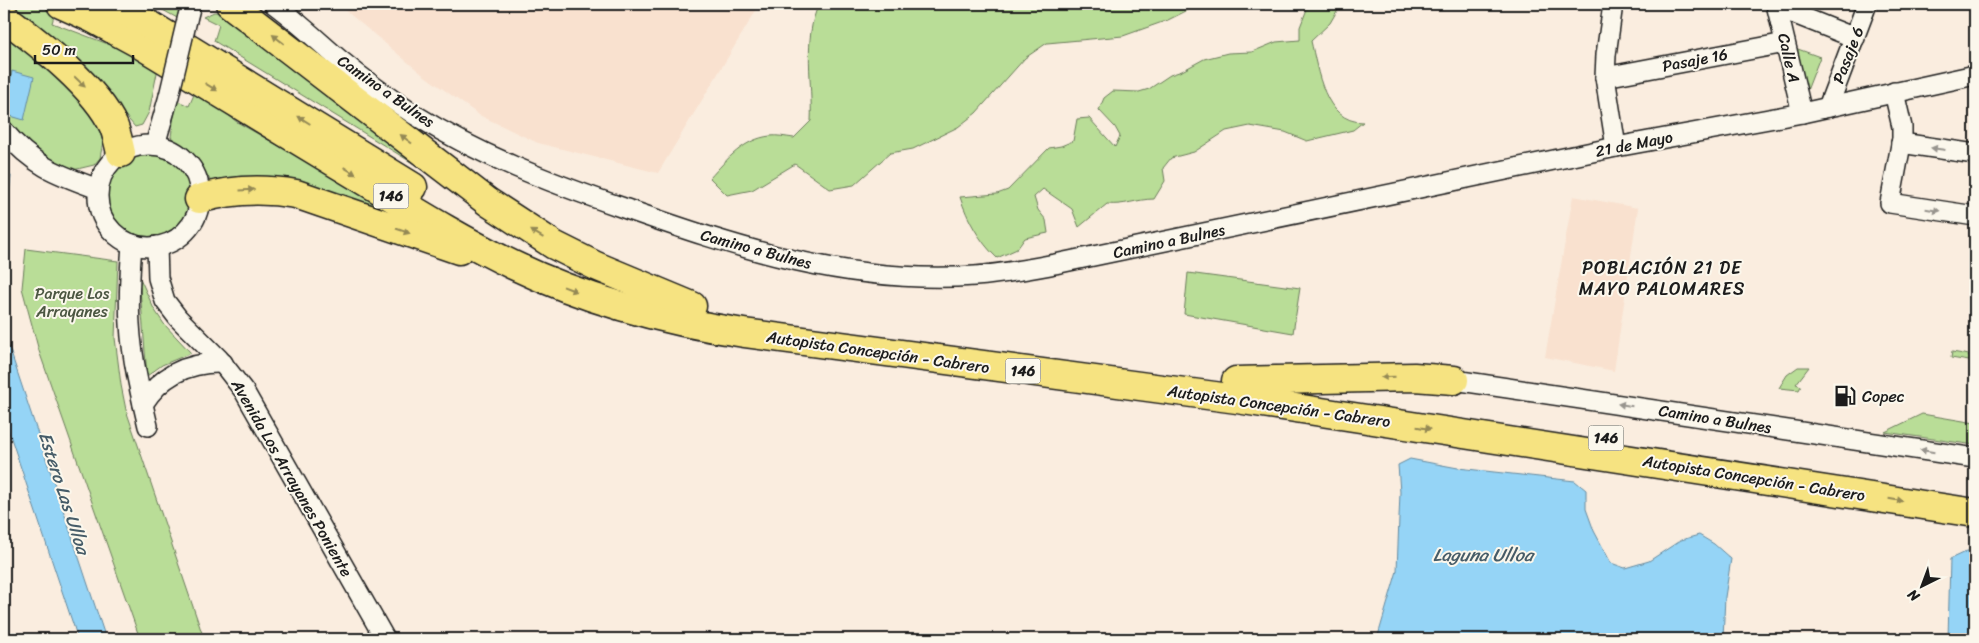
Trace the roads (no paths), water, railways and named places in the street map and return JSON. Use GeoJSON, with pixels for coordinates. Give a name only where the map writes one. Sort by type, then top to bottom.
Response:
{"type":"FeatureCollection","features":[{"type":"Feature","properties":{"kind":"highway","name":"Autopista Concepción - Cabrero"},"geometry":{"type":"LineString","coordinates":[[62,4],[138,43],[465,240],[537,276],[636,311],[715,329],[808,343],[1238,399],[1975,512]]}},
{"type":"Feature","properties":{"kind":"highway","name":"Autopista Concepción - Cabrero"},"geometry":{"type":"LineString","coordinates":[[112,4],[150,25],[452,211],[496,236],[591,277],[641,293],[692,306],[956,347],[1236,381],[1975,494]]}},
{"type":"Feature","properties":{"kind":"highway"},"geometry":{"type":"LineString","coordinates":[[230,4],[488,202],[554,245],[596,266],[692,306]]}},
{"type":"Feature","properties":{"kind":"highway"},"geometry":{"type":"LineString","coordinates":[[4,16],[38,42],[88,90],[114,127],[121,153]]}},
{"type":"Feature","properties":{"kind":"highway"},"geometry":{"type":"LineString","coordinates":[[199,199],[218,193],[249,190],[296,194],[537,276]]}},
{"type":"Feature","properties":{"kind":"highway"},"geometry":{"type":"LineString","coordinates":[[1236,381],[1406,377],[1454,380]]}},
{"type":"Feature","properties":{"kind":"street","name":"Camino a Bulnes"},"geometry":{"type":"LineString","coordinates":[[274,4],[342,61],[394,100],[416,115],[493,156],[544,178],[688,231],[798,262],[880,274],[925,277],[973,276],[1055,264],[1294,215]]}},
{"type":"Feature","properties":{"kind":"street"},"geometry":{"type":"LineString","coordinates":[[1613,4],[1605,77],[1616,147]]}},
{"type":"Feature","properties":{"kind":"street","name":"Pasaje 6"},"geometry":{"type":"LineString","coordinates":[[1828,106],[1868,4]]}},
{"type":"Feature","properties":{"kind":"street"},"geometry":{"type":"LineString","coordinates":[[1776,5],[1855,38]]}},
{"type":"Feature","properties":{"kind":"street","name":"Calle A"},"geometry":{"type":"LineString","coordinates":[[1776,5],[1802,113]]}},
{"type":"Feature","properties":{"kind":"street"},"geometry":{"type":"LineString","coordinates":[[155,145],[189,12]]}},
{"type":"Feature","properties":{"kind":"street","name":"Pasaje 16"},"geometry":{"type":"LineString","coordinates":[[1605,77],[1785,43]]}},
{"type":"Feature","properties":{"kind":"street","name":"21 de Mayo"},"geometry":{"type":"LineString","coordinates":[[1294,215],[1616,147],[1802,113],[1975,75]]}},
{"type":"Feature","properties":{"kind":"street"},"geometry":{"type":"LineString","coordinates":[[1894,92],[1902,128],[1901,144],[1890,203],[1975,216]]}},
{"type":"Feature","properties":{"kind":"street"},"geometry":{"type":"LineString","coordinates":[[4,131],[22,151],[40,166],[98,189]]}},
{"type":"Feature","properties":{"kind":"street"},"geometry":{"type":"LineString","coordinates":[[1901,144],[1975,154]]}},
{"type":"Feature","properties":{"kind":"street"},"geometry":{"type":"LineString","coordinates":[[155,145],[173,151],[188,163],[197,180],[199,199],[196,216],[187,230],[173,240],[158,246],[142,246],[132,244],[115,234],[108,227],[99,209],[98,189],[103,172],[114,158],[134,147],[155,145]]}},
{"type":"Feature","properties":{"kind":"street"},"geometry":{"type":"LineString","coordinates":[[132,244],[129,290],[130,326],[137,378],[148,426]]}},
{"type":"Feature","properties":{"kind":"street","name":"Avenida Los Arrayanes Poniente"},"geometry":{"type":"LineString","coordinates":[[158,246],[158,278],[165,301],[178,318],[223,363],[253,406],[385,639]]}},
{"type":"Feature","properties":{"kind":"street"},"geometry":{"type":"LineString","coordinates":[[142,404],[162,380],[180,370],[201,364],[223,363]]}},
{"type":"Feature","properties":{"kind":"street","name":"Camino a Bulnes"},"geometry":{"type":"LineString","coordinates":[[1454,380],[1975,458]]}},
{"type":"Feature","properties":{"kind":"water"},"geometry":{"type":"Polygon","coordinates":[[[12,71],[34,77],[24,120],[4,114],[12,71]]]}},
{"type":"Feature","properties":{"kind":"water"},"geometry":{"type":"Polygon","coordinates":[[[4,173],[11,176],[4,237],[4,173]]]}},
{"type":"Feature","properties":{"kind":"water"},"geometry":{"type":"Polygon","coordinates":[[[4,334],[106,639],[78,639],[4,417],[4,334]]]}},
{"type":"Feature","properties":{"kind":"water","name":"Laguna Ulloa"},"geometry":{"type":"Polygon","coordinates":[[[1410,459],[1458,468],[1575,481],[1586,490],[1586,509],[1594,531],[1611,563],[1625,568],[1649,561],[1681,540],[1699,535],[1714,544],[1731,559],[1725,597],[1723,639],[1377,639],[1397,571],[1400,492],[1398,465],[1410,459]]]}},
{"type":"Feature","properties":{"kind":"water"},"geometry":{"type":"Polygon","coordinates":[[[1967,551],[1975,551],[1975,639],[1948,639],[1950,559],[1967,551]]]}},
{"type":"Feature","properties":{"kind":"place","name":"Copec"},"geometry":{"type":"Point","coordinates":[1845,396]}},
{"type":"Feature","properties":{"kind":"district","name":"POBLACIÓN 21 DE MAYO PALOMARES"},"geometry":{"type":"Point","coordinates":[1662,278]}},
{"type":"Feature","properties":{"kind":"park label","name":"Parque Los Arrayanes"},"geometry":{"type":"Point","coordinates":[72,302]}},
{"type":"Feature","properties":{"kind":"water label","name":"Estero Las Ulloa"},"geometry":{"type":"Point","coordinates":[64,493]}}]}
